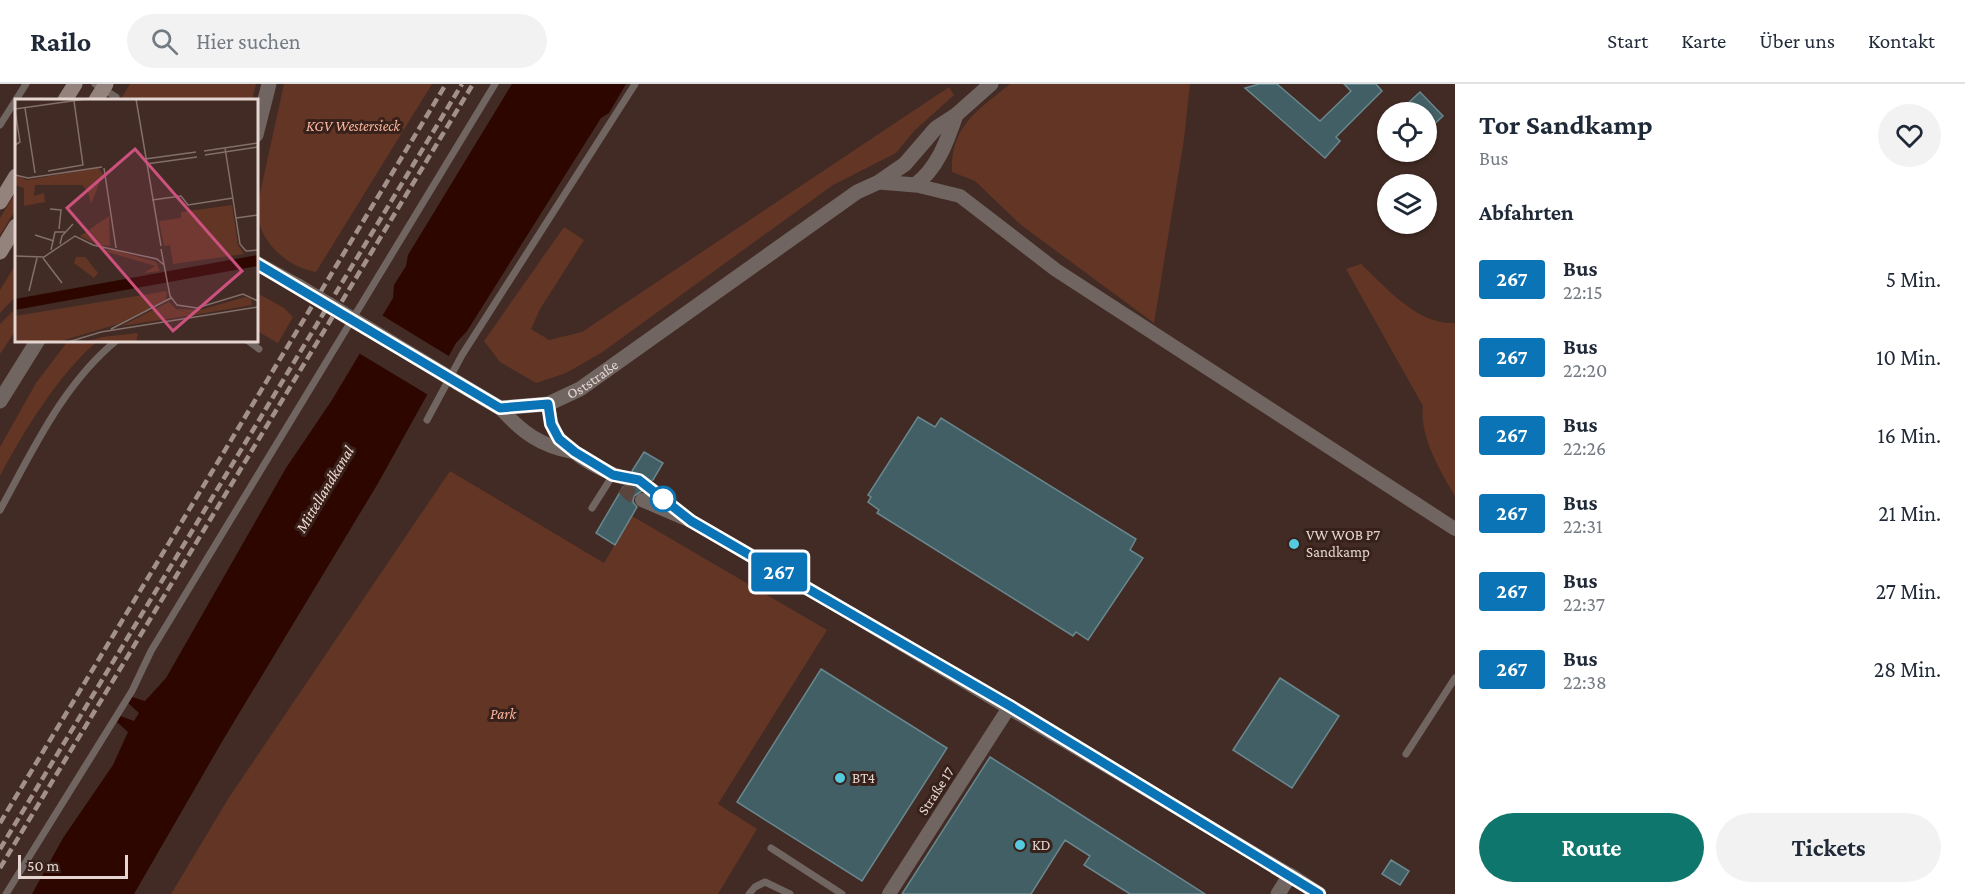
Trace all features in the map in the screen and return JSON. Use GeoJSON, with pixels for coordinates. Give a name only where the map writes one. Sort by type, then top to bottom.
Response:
{"type":"FeatureCollection","features":[{"type":"Feature","properties":{"kind":"main road"},"geometry":{"type":"LineString","coordinates":[[66,99],[75,84]]}},
{"type":"Feature","properties":{"kind":"main road"},"geometry":{"type":"LineString","coordinates":[[0,202],[15,178]]}},
{"type":"Feature","properties":{"kind":"main road"},"geometry":{"type":"LineString","coordinates":[[0,252],[15,228]]}},
{"type":"Feature","properties":{"kind":"street"},"geometry":{"type":"LineString","coordinates":[[258,127],[269,84]]}},
{"type":"Feature","properties":{"kind":"street","name":"Oststraße"},"geometry":{"type":"LineString","coordinates":[[500,408],[548,404],[580,389],[856,192],[879,182],[904,164],[936,128],[956,115],[992,84]]}},
{"type":"Feature","properties":{"kind":"street"},"geometry":{"type":"LineString","coordinates":[[915,185],[936,164],[956,115]]}},
{"type":"Feature","properties":{"kind":"street"},"geometry":{"type":"LineString","coordinates":[[879,182],[915,185],[960,196],[1056,270],[1455,529]]}},
{"type":"Feature","properties":{"kind":"street"},"geometry":{"type":"LineString","coordinates":[[258,264],[500,408],[518,427],[550,448],[575,452]]}},
{"type":"Feature","properties":{"kind":"street"},"geometry":{"type":"LineString","coordinates":[[0,401],[37,342]]}},
{"type":"Feature","properties":{"kind":"street"},"geometry":{"type":"LineString","coordinates":[[548,404],[551,424],[559,439],[575,452],[626,483]]}},
{"type":"Feature","properties":{"kind":"street"},"geometry":{"type":"LineString","coordinates":[[646,494],[1010,706],[1319,894]]}},
{"type":"Feature","properties":{"kind":"street","name":"Straße 17"},"geometry":{"type":"LineString","coordinates":[[889,894],[1010,706]]}},
{"type":"Feature","properties":{"kind":"street"},"geometry":{"type":"LineString","coordinates":[[1278,894],[1290,875]]}},
{"type":"Feature","properties":{"kind":"lane"},"geometry":{"type":"LineString","coordinates":[[16,99],[26,84]]}},
{"type":"Feature","properties":{"kind":"lane"},"geometry":{"type":"LineString","coordinates":[[6,894],[132,691],[151,651],[495,84]]}},
{"type":"Feature","properties":{"kind":"lane"},"geometry":{"type":"LineString","coordinates":[[427,420],[462,355],[635,84]]}},
{"type":"Feature","properties":{"kind":"lane"},"geometry":{"type":"LineString","coordinates":[[0,125],[15,101]]}},
{"type":"Feature","properties":{"kind":"lane"},"geometry":{"type":"LineString","coordinates":[[0,510],[64,398],[84,372],[115,342]]}},
{"type":"Feature","properties":{"kind":"lane"},"geometry":{"type":"LineString","coordinates":[[250,342],[259,349]]}},
{"type":"Feature","properties":{"kind":"lane"},"geometry":{"type":"LineString","coordinates":[[592,508],[613,475]]}},
{"type":"Feature","properties":{"kind":"lane"},"geometry":{"type":"LineString","coordinates":[[1406,754],[1455,678]]}},
{"type":"Feature","properties":{"kind":"lane"},"geometry":{"type":"LineString","coordinates":[[771,848],[842,894]]}},
{"type":"Feature","properties":{"kind":"lane"},"geometry":{"type":"LineString","coordinates":[[749,894],[755,886],[765,882],[790,894]]}},
{"type":"Feature","properties":{"kind":"green space"},"geometry":{"type":"Polygon","coordinates":[[[130,84],[256,84],[252,99],[121,99],[130,84]]]}},
{"type":"Feature","properties":{"kind":"green space","name":"KGV Westersieck"},"geometry":{"type":"Polygon","coordinates":[[[284,84],[432,84],[316,272],[294,264],[274,249],[261,230],[258,202],[284,84]]]}},
{"type":"Feature","properties":{"kind":"green space"},"geometry":{"type":"Polygon","coordinates":[[[1010,84],[1190,84],[1184,139],[1154,323],[1021,225],[975,181],[952,172],[956,142],[968,120],[1010,84]]]}},
{"type":"Feature","properties":{"kind":"green space"},"geometry":{"type":"Polygon","coordinates":[[[949,87],[954,95],[914,131],[896,153],[833,185],[601,353],[566,373],[536,383],[500,362],[484,341],[564,227],[584,240],[540,309],[531,329],[549,340],[582,332],[949,87]]]}},
{"type":"Feature","properties":{"kind":"green space"},"geometry":{"type":"Polygon","coordinates":[[[15,194],[15,211],[0,235],[0,218],[15,194]]]}},
{"type":"Feature","properties":{"kind":"green space"},"geometry":{"type":"Polygon","coordinates":[[[1361,264],[1392,294],[1415,312],[1441,322],[1455,323],[1455,496],[1427,441],[1423,406],[1346,269],[1361,264]]]}},
{"type":"Feature","properties":{"kind":"green space"},"geometry":{"type":"Polygon","coordinates":[[[15,266],[15,297],[0,313],[0,290],[15,266]]]}},
{"type":"Feature","properties":{"kind":"green space"},"geometry":{"type":"Polygon","coordinates":[[[258,294],[284,308],[293,317],[278,343],[258,332],[258,294]]]}},
{"type":"Feature","properties":{"kind":"green space"},"geometry":{"type":"Polygon","coordinates":[[[15,309],[15,332],[0,354],[0,324],[15,309]]]}},
{"type":"Feature","properties":{"kind":"green space"},"geometry":{"type":"Polygon","coordinates":[[[67,342],[97,342],[70,368],[43,404],[0,476],[0,447],[36,383],[67,342]]]}},
{"type":"Feature","properties":{"kind":"green space","name":"Park"},"geometry":{"type":"Polygon","coordinates":[[[450,471],[604,563],[632,516],[827,630],[718,804],[757,829],[718,894],[171,894],[228,799],[450,471]]]}},
{"type":"Feature","properties":{"kind":"water","name":"Mittellandkanal"},"geometry":{"type":"Polygon","coordinates":[[[512,84],[626,84],[609,113],[601,118],[467,331],[456,343],[377,485],[223,740],[134,894],[32,894],[63,838],[113,765],[128,732],[117,722],[120,716],[134,721],[139,713],[128,703],[132,697],[145,701],[166,678],[286,468],[332,400],[393,298],[394,285],[406,266],[408,255],[512,84]]]}},
{"type":"Feature","properties":{"kind":"pier"},"geometry":{"type":"Polygon","coordinates":[[[380,314],[452,358],[430,396],[357,352],[380,314]]]}},
{"type":"Feature","properties":{"kind":"building"},"geometry":{"type":"Polygon","coordinates":[[[1259,84],[1277,84],[1320,121],[1351,91],[1344,84],[1376,84],[1382,91],[1336,137],[1340,141],[1325,158],[1245,88],[1259,84]]]}},
{"type":"Feature","properties":{"kind":"building"},"geometry":{"type":"Polygon","coordinates":[[[1420,92],[1430,102],[1409,102],[1420,92]]]}},
{"type":"Feature","properties":{"kind":"building"},"geometry":{"type":"Polygon","coordinates":[[[1437,110],[1443,116],[1437,122],[1437,110]]]}},
{"type":"Feature","properties":{"kind":"building"},"geometry":{"type":"Polygon","coordinates":[[[918,417],[935,427],[941,418],[1136,539],[1130,550],[1143,558],[1088,640],[1076,632],[1073,636],[877,513],[879,510],[868,502],[871,497],[868,495],[918,417]]]}},
{"type":"Feature","properties":{"kind":"building"},"geometry":{"type":"Polygon","coordinates":[[[644,452],[663,463],[653,480],[645,483],[642,491],[634,496],[633,502],[637,507],[615,545],[596,533],[623,487],[631,488],[636,482],[637,476],[632,471],[644,452]]]}},
{"type":"Feature","properties":{"kind":"building","name":"BT4"},"geometry":{"type":"Polygon","coordinates":[[[821,669],[947,748],[862,881],[737,802],[821,669]]]}},
{"type":"Feature","properties":{"kind":"building"},"geometry":{"type":"Polygon","coordinates":[[[1280,678],[1339,716],[1292,788],[1233,750],[1280,678]]]}},
{"type":"Feature","properties":{"kind":"building","name":"KD"},"geometry":{"type":"Polygon","coordinates":[[[990,757],[1205,894],[1130,894],[1084,865],[1090,856],[1065,840],[1031,894],[902,894],[990,757]]]}},
{"type":"Feature","properties":{"kind":"building"},"geometry":{"type":"Polygon","coordinates":[[[1391,860],[1409,871],[1400,885],[1382,874],[1391,860]]]}},
{"type":"Feature","properties":{"kind":"tunnel"},"geometry":{"type":"LineString","coordinates":[[628,479],[639,480],[651,489]]}},
{"type":"Feature","properties":{"kind":"tunnel"},"geometry":{"type":"LineString","coordinates":[[623,487],[631,495],[642,500]]}},
{"type":"Feature","properties":{"kind":"railway"},"geometry":{"type":"LineString","coordinates":[[0,823],[446,84]]}},
{"type":"Feature","properties":{"kind":"railway"},"geometry":{"type":"LineString","coordinates":[[0,849],[462,84]]}},
{"type":"Feature","properties":{"kind":"railway"},"geometry":{"type":"LineString","coordinates":[[0,868],[473,84]]}},
{"type":"Feature","properties":{"kind":"bus line","name":"267"},"geometry":{"type":"LineString","coordinates":[[258,264],[500,408],[524,408],[548,404],[551,424],[559,439],[575,452],[613,475],[639,480],[691,521],[1010,706],[1319,894]]}},
{"type":"Feature","properties":{"kind":"place","name":"VW WOB P7 Sandkamp"},"geometry":{"type":"Point","coordinates":[1294,544]}},
{"type":"Feature","properties":{"kind":"place","name":"BT4"},"geometry":{"type":"Point","coordinates":[840,778]}},
{"type":"Feature","properties":{"kind":"place","name":"KD"},"geometry":{"type":"Point","coordinates":[1020,845]}}]}
